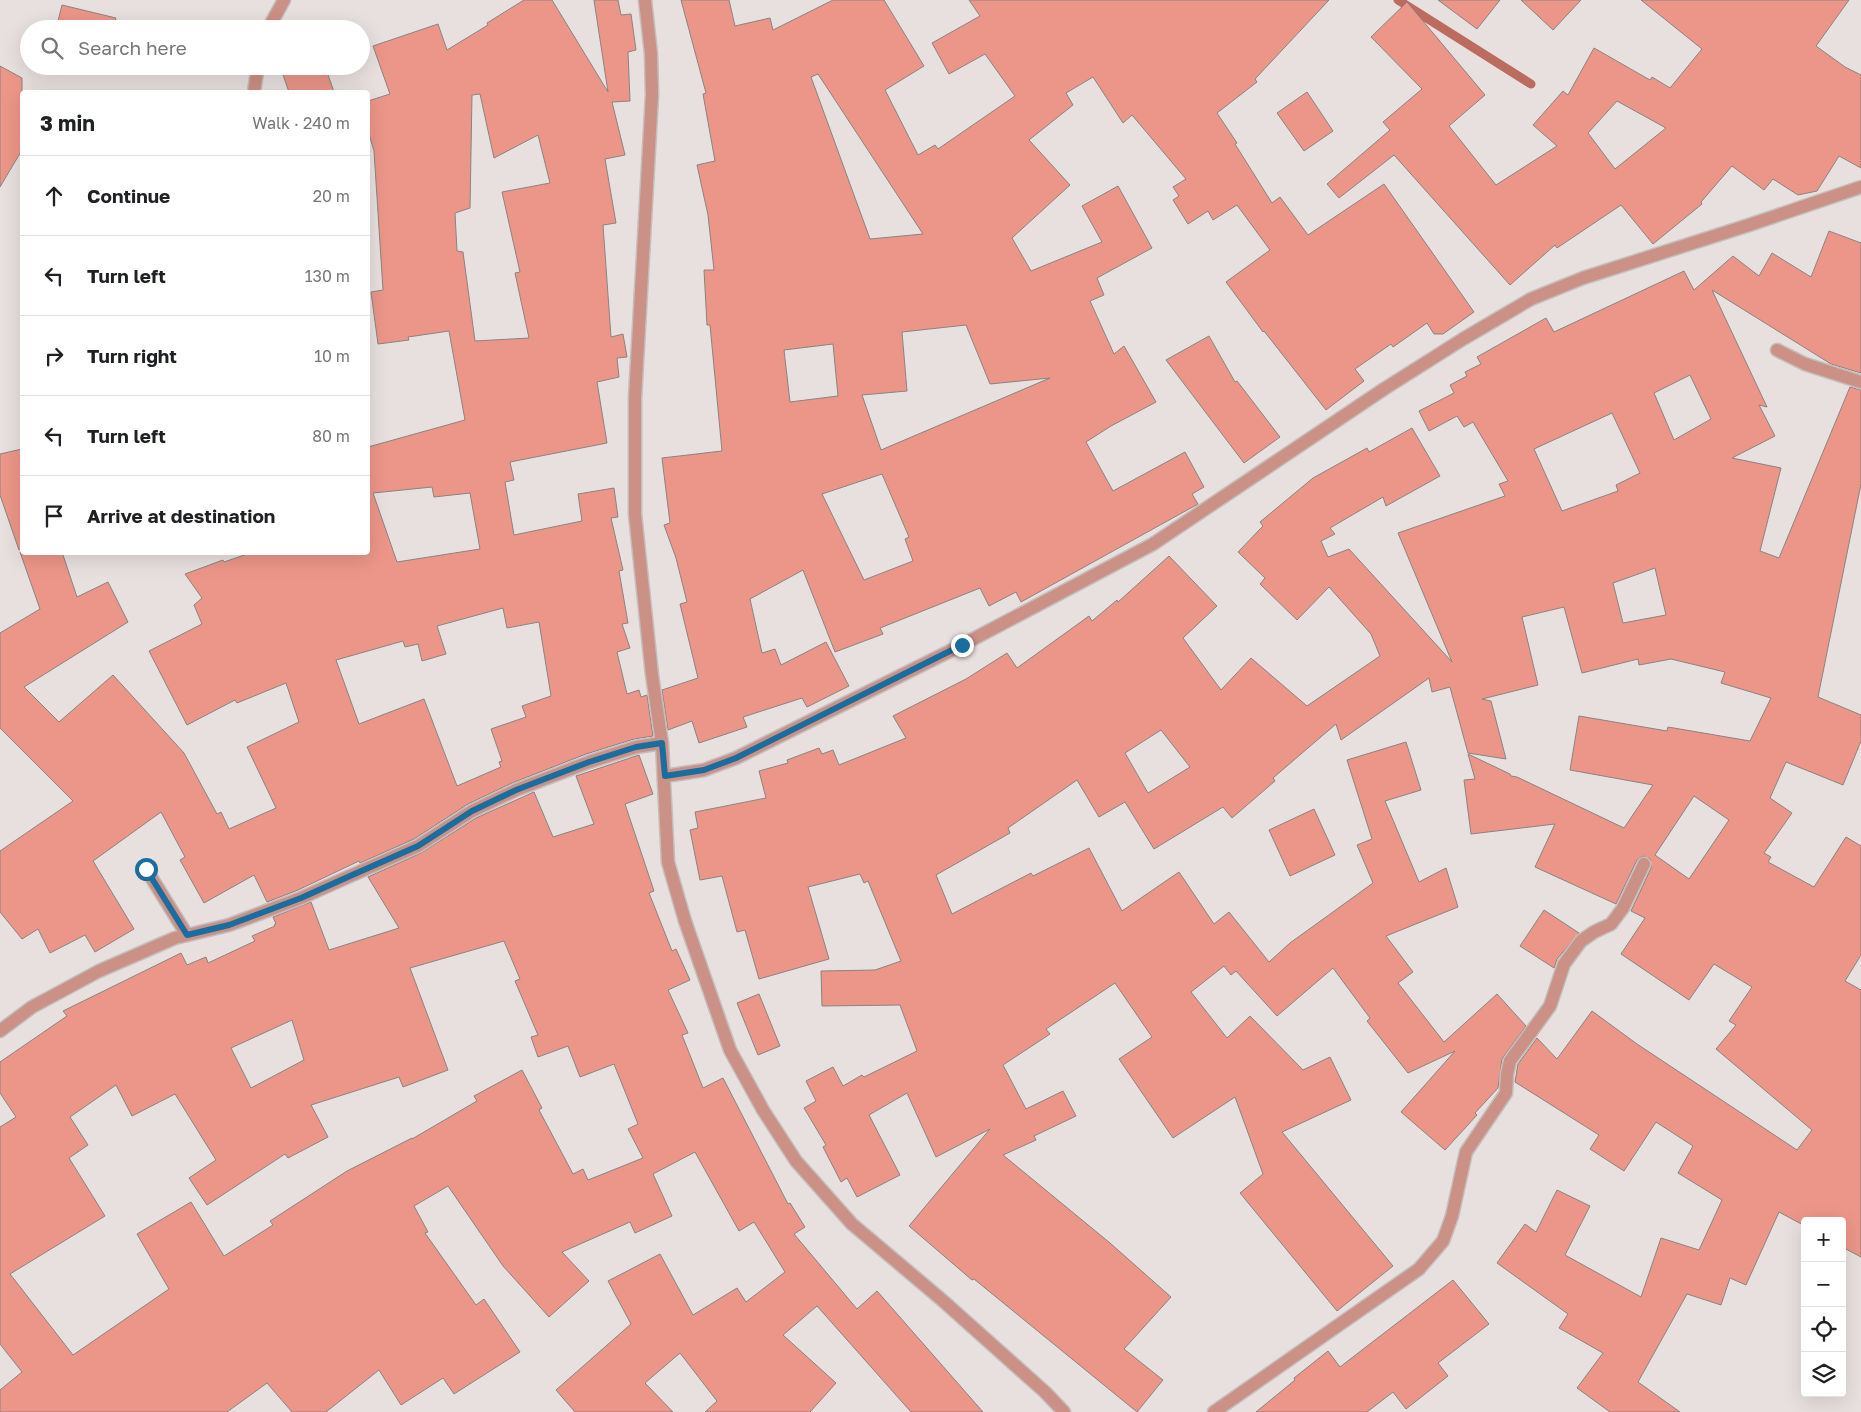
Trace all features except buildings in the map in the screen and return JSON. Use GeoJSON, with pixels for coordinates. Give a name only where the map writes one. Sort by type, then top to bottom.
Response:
{"type":"FeatureCollection","features":[{"type":"Feature","properties":{"kind":"street"},"geometry":{"type":"LineString","coordinates":[[273,20],[284,0]]}},
{"type":"Feature","properties":{"kind":"street"},"geometry":{"type":"LineString","coordinates":[[645,0],[651,54],[652,95],[635,398],[635,514],[652,675],[662,743],[668,862],[685,921],[730,1050],[763,1110],[796,1161],[852,1224],[942,1300],[1045,1392],[1064,1412]]}},
{"type":"Feature","properties":{"kind":"street"},"geometry":{"type":"LineString","coordinates":[[254,90],[257,75]]}},
{"type":"Feature","properties":{"kind":"street"},"geometry":{"type":"LineString","coordinates":[[665,776],[704,770],[736,758],[962,645],[1153,544],[1384,389],[1531,299],[1583,278],[1749,226],[1861,187]]}},
{"type":"Feature","properties":{"kind":"street"},"geometry":{"type":"LineString","coordinates":[[1777,350],[1805,364],[1861,382]]}},
{"type":"Feature","properties":{"kind":"street"},"geometry":{"type":"LineString","coordinates":[[0,1031],[32,1008],[99,971],[175,938],[229,925],[301,898],[418,846],[472,811],[516,790],[589,762],[636,747],[662,743]]}},
{"type":"Feature","properties":{"kind":"street"},"geometry":{"type":"LineString","coordinates":[[1214,1412],[1419,1269],[1443,1241],[1452,1216],[1466,1152],[1506,1093],[1510,1061],[1550,1006],[1564,964],[1582,941],[1594,932],[1612,924],[1623,908],[1644,864]]}},
{"type":"Feature","properties":{"kind":"street"},"geometry":{"type":"LineString","coordinates":[[146,869],[187,935]]}},
{"type":"Feature","properties":{"kind":"waterway"},"geometry":{"type":"LineString","coordinates":[[1398,0],[1531,84]]}},
{"type":"Feature","properties":{"kind":"route"},"geometry":{"type":"LineString","coordinates":[[146,869],[187,935],[229,925],[301,898],[418,846],[472,811],[516,790],[589,762],[636,747],[662,743],[665,776],[704,770],[736,758],[962,645]]}}]}
